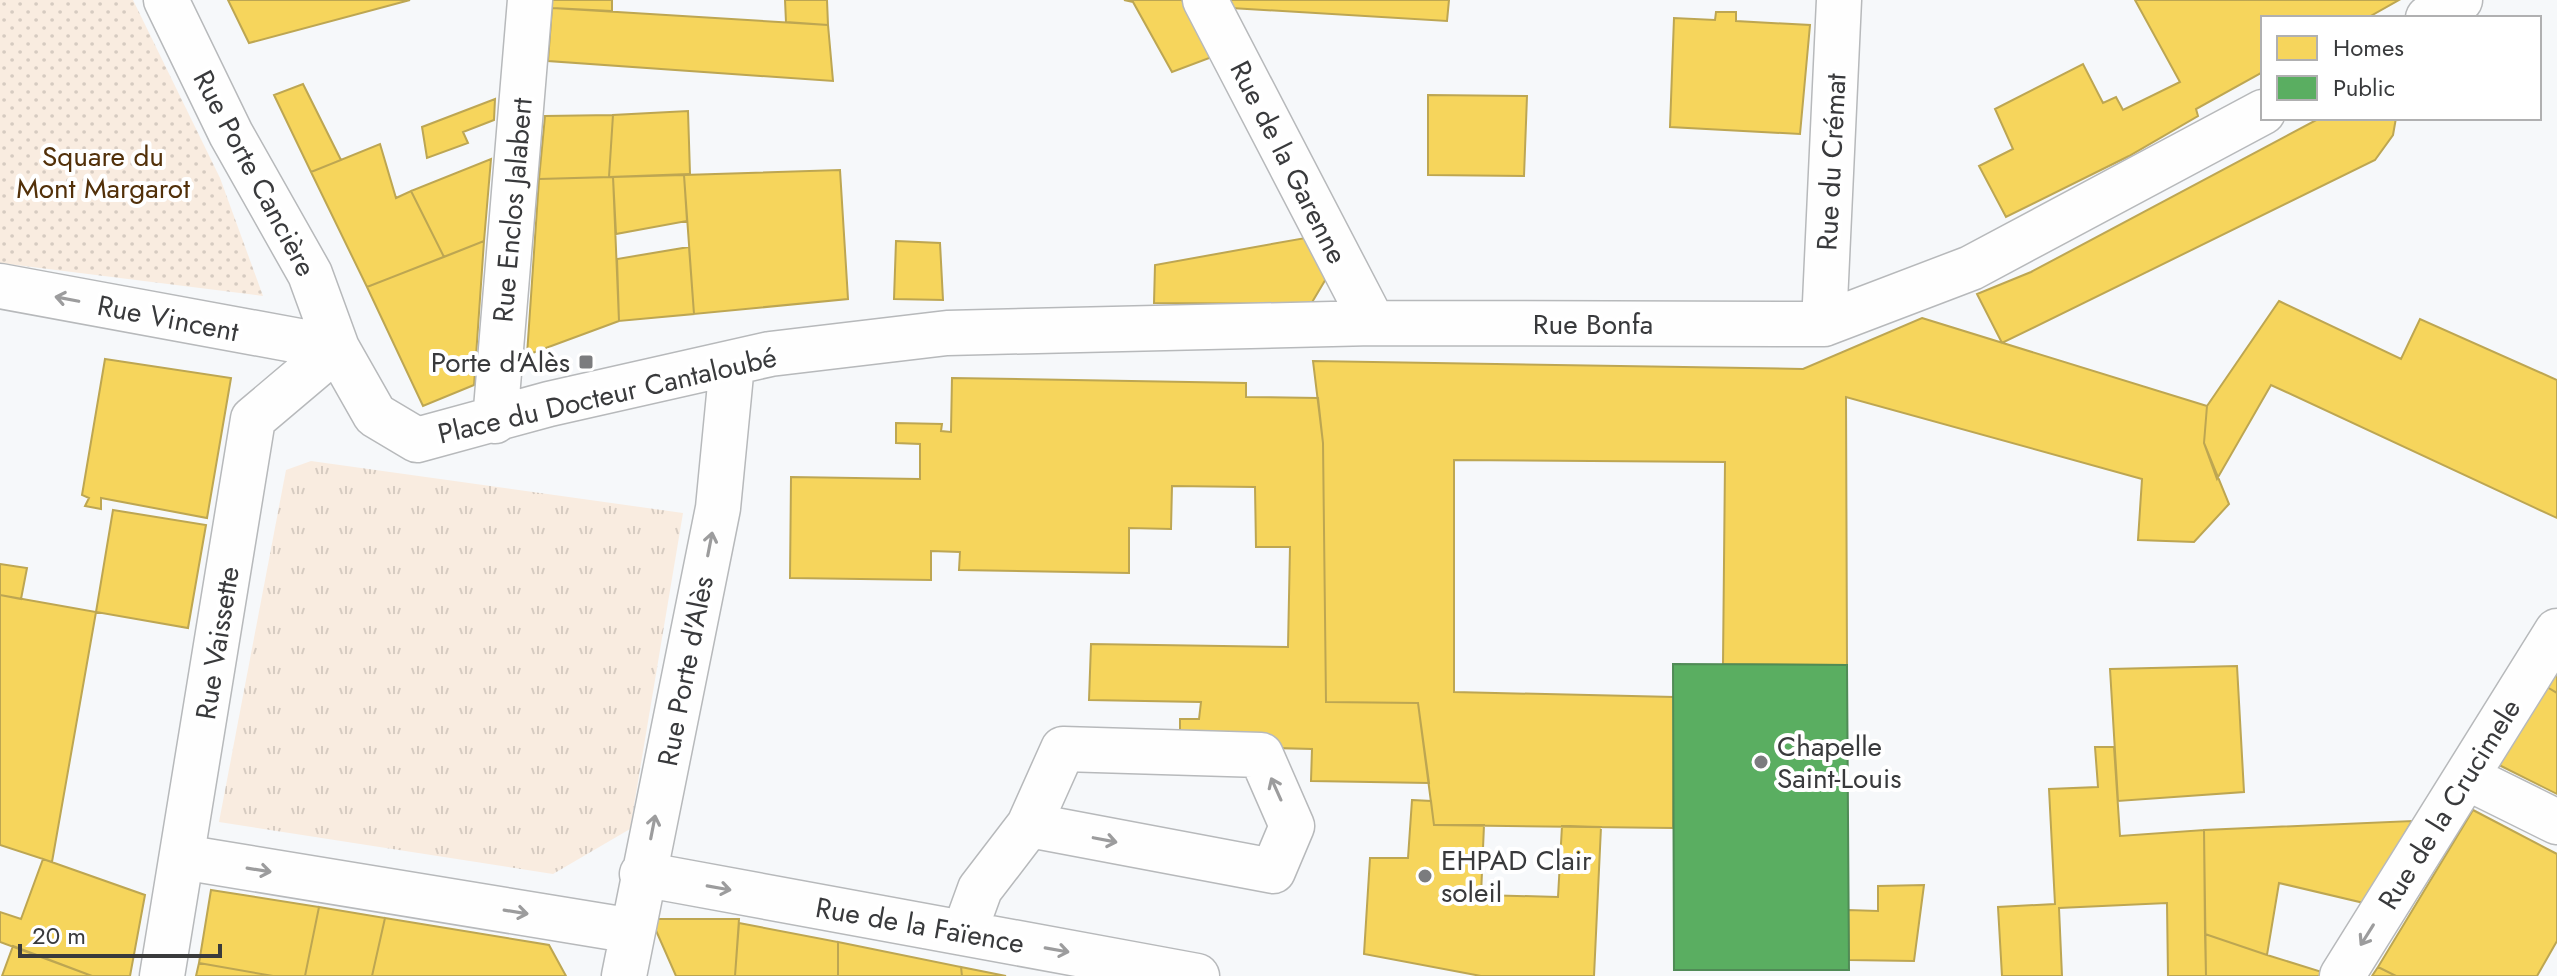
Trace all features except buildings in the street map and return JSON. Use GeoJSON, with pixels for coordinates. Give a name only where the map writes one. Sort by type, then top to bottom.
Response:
{"type":"FeatureCollection","features":[{"type":"Feature","properties":{"kind":"street","name":"Rue Porte Cancière"},"geometry":{"type":"LineString","coordinates":[[166,0],[231,134],[310,274],[337,348]]}},
{"type":"Feature","properties":{"kind":"street","name":"Rue Enclos Jalabert"},"geometry":{"type":"LineString","coordinates":[[495,421],[530,0]]}},
{"type":"Feature","properties":{"kind":"street","name":"Rue de la Garenne"},"geometry":{"type":"LineString","coordinates":[[1205,0],[1373,323]]}},
{"type":"Feature","properties":{"kind":"street","name":"Rue du Crémat"},"geometry":{"type":"LineString","coordinates":[[1824,324],[1839,0]]}},
{"type":"Feature","properties":{"kind":"street"},"geometry":{"type":"LineString","coordinates":[[2432,16],[2460,0]]}},
{"type":"Feature","properties":{"kind":"street","name":"Rue Bonfa"},"geometry":{"type":"LineString","coordinates":[[874,339],[947,333],[1373,323],[1824,324],[1971,268],[2261,113]]}},
{"type":"Feature","properties":{"kind":"street","name":"Rue Vincent"},"geometry":{"type":"LineString","coordinates":[[0,286],[337,348]]}},
{"type":"Feature","properties":{"kind":"street","name":"Place du Docteur Cantaloubé"},"geometry":{"type":"LineString","coordinates":[[337,348],[375,415],[417,440],[549,404],[770,354],[874,339]]}},
{"type":"Feature","properties":{"kind":"street","name":"Rue Vaissette"},"geometry":{"type":"LineString","coordinates":[[162,976],[253,419],[337,348]]}},
{"type":"Feature","properties":{"kind":"street","name":"Rue Porte d'Alès"},"geometry":{"type":"LineString","coordinates":[[624,976],[642,874],[718,508],[732,364]]}},
{"type":"Feature","properties":{"kind":"street","name":"Rue de la Crucimele"},"geometry":{"type":"LineString","coordinates":[[2342,976],[2557,631]]}},
{"type":"Feature","properties":{"kind":"street"},"geometry":{"type":"LineString","coordinates":[[964,933],[980,889],[1029,825],[1063,749],[1261,755],[1292,826],[1273,871],[1029,825]]}},
{"type":"Feature","properties":{"kind":"street"},"geometry":{"type":"LineString","coordinates":[[2466,777],[2557,822]]}},
{"type":"Feature","properties":{"kind":"street"},"geometry":{"type":"LineString","coordinates":[[182,857],[633,931],[653,976]]}},
{"type":"Feature","properties":{"kind":"street","name":"Rue de la Faïence"},"geometry":{"type":"LineString","coordinates":[[642,874],[1197,976]]}},
{"type":"Feature","properties":{"kind":"green space","name":"Square du Mont Margarot"},"geometry":{"type":"Polygon","coordinates":[[[0,0],[133,0],[220,178],[263,296],[0,263],[0,0]]]}},
{"type":"Feature","properties":{"kind":"green space"},"geometry":{"type":"Polygon","coordinates":[[[311,461],[683,513],[630,829],[553,874],[219,822],[286,470],[311,461]]]}},
{"type":"Feature","properties":{"kind":"place","name":"Porte d'Alès"},"geometry":{"type":"Point","coordinates":[586,362]}},
{"type":"Feature","properties":{"kind":"place","name":"Chapelle Saint-Louis"},"geometry":{"type":"Point","coordinates":[1761,762]}},
{"type":"Feature","properties":{"kind":"place","name":"EHPAD Clair soleil"},"geometry":{"type":"Point","coordinates":[1425,876]}}]}
